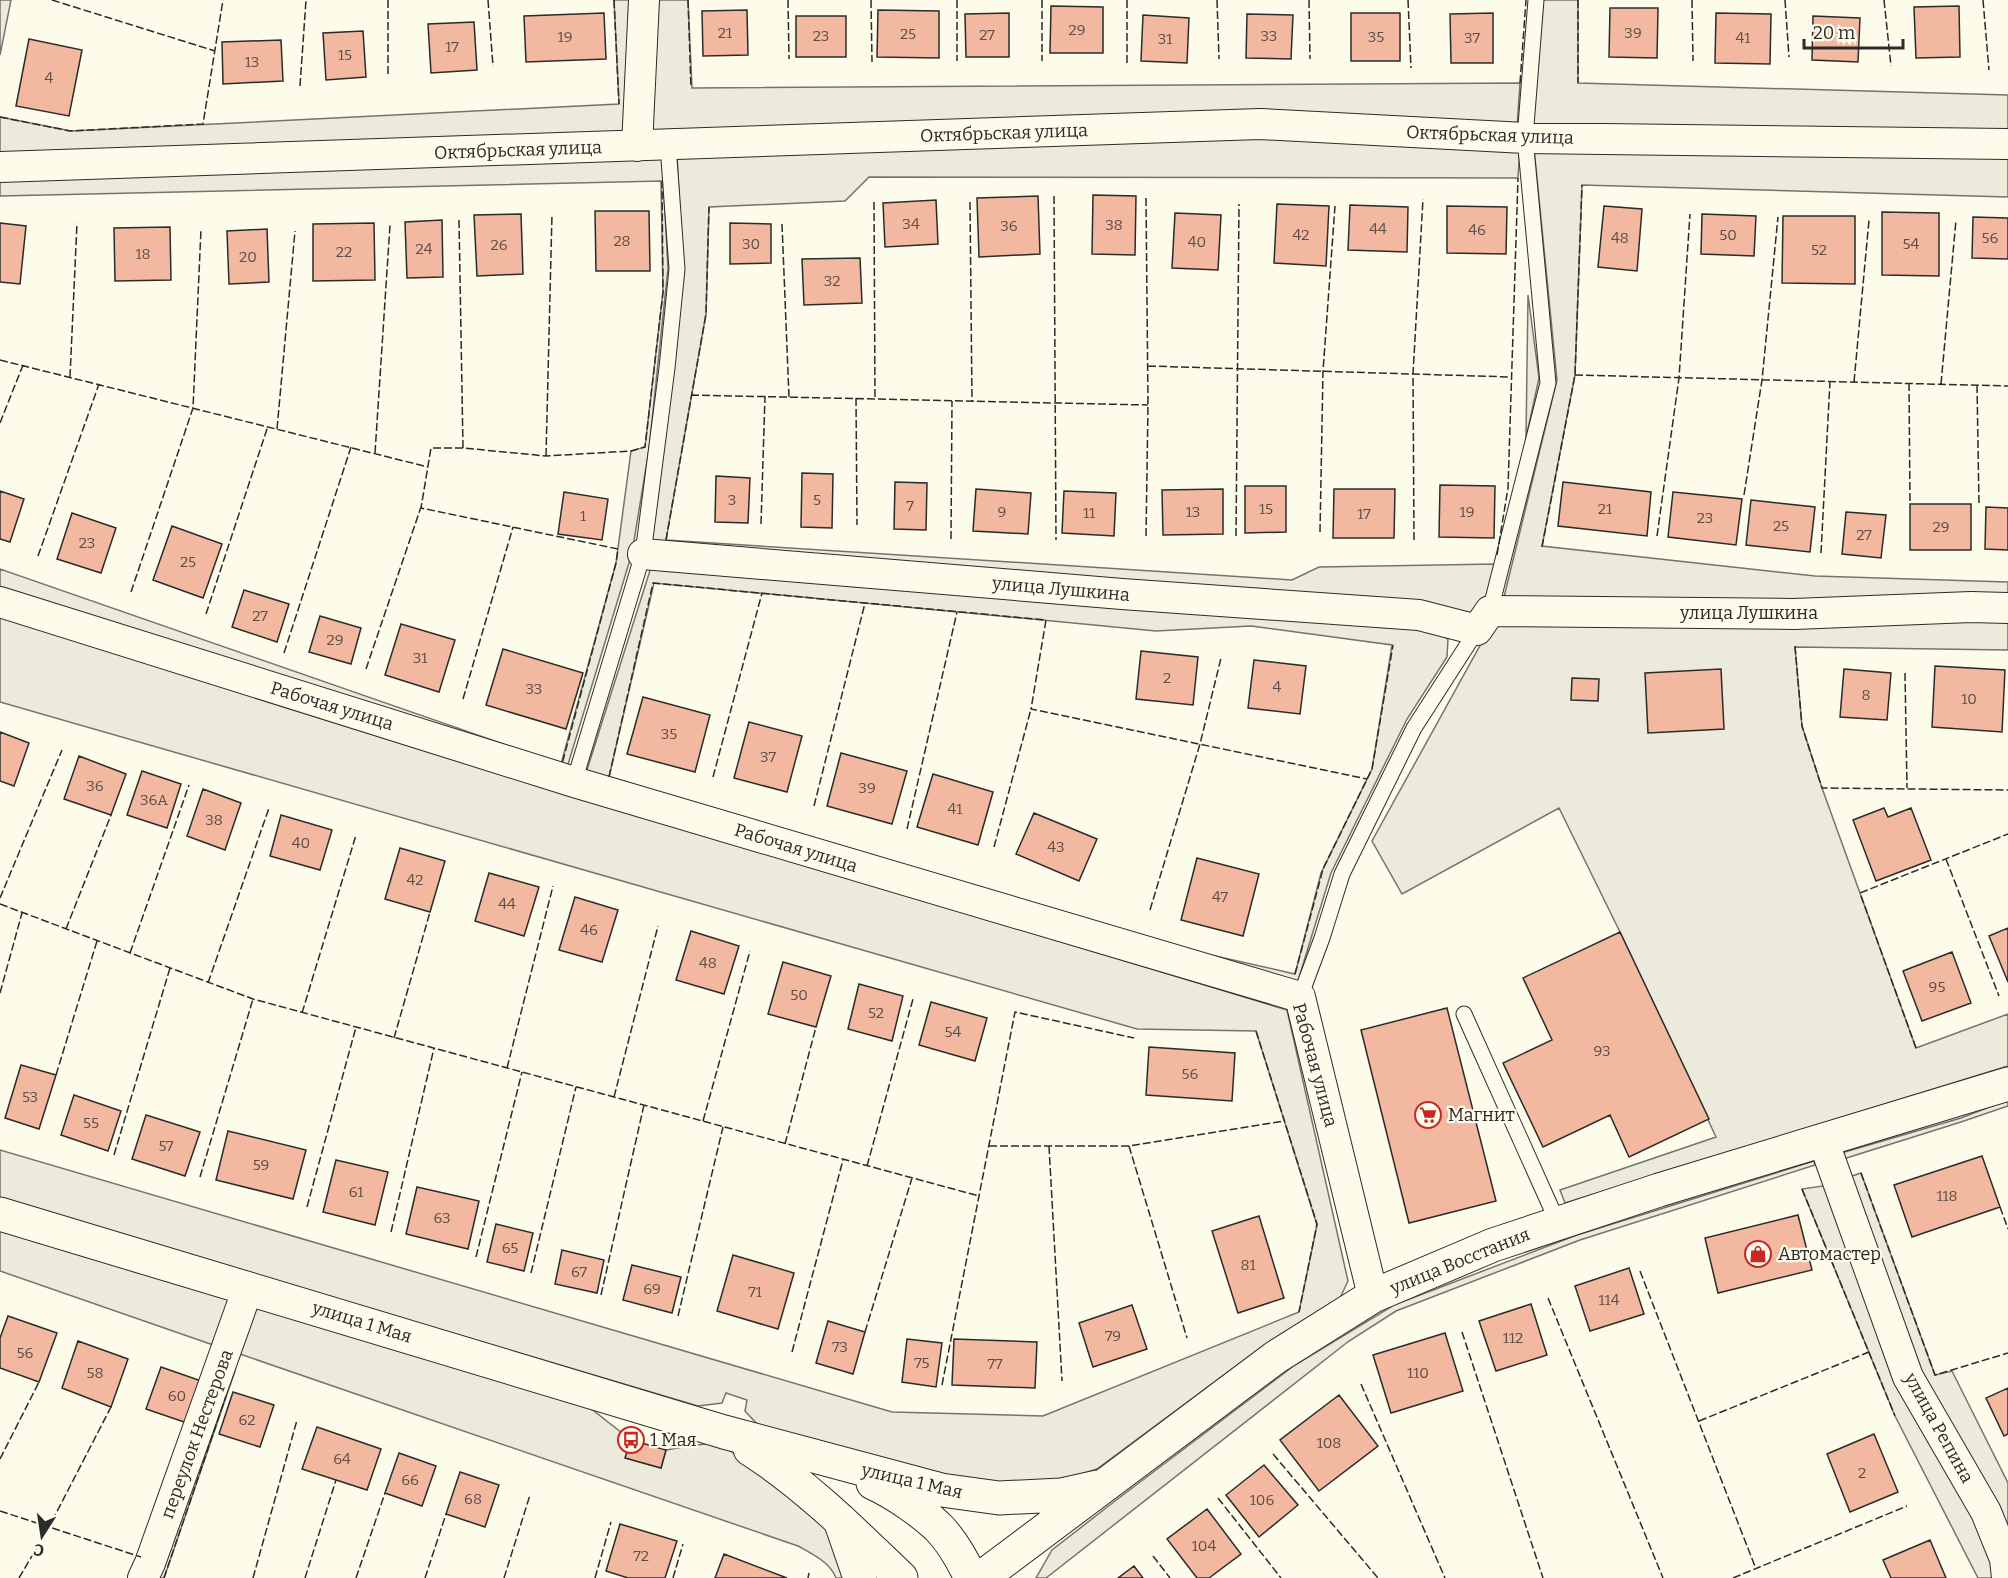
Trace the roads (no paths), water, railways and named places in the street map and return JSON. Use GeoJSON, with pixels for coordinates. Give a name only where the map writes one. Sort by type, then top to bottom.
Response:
{"type":"FeatureCollection","features":[{"type":"Feature","properties":{"kind":"main road","name":"улица Восстания"},"geometry":{"type":"LineString","coordinates":[[981,1578],[1276,1356],[1373,1296],[1493,1245],[1558,1223],[1670,1186],[2008,1084]]}},
{"type":"Feature","properties":{"kind":"main road","name":"улица 1 Мая"},"geometry":{"type":"LineString","coordinates":[[0,1214],[724,1432],[941,1490],[999,1498],[1061,1495],[1105,1485]]}},
{"type":"Feature","properties":{"kind":"main road","name":"улица 1 Мая"},"geometry":{"type":"LineString","coordinates":[[724,1432],[781,1469],[840,1520],[901,1578]]}},
{"type":"Feature","properties":{"kind":"main road"},"geometry":{"type":"LineString","coordinates":[[817,1458],[891,1491],[939,1528],[963,1561],[971,1578]]}},
{"type":"Feature","properties":{"kind":"main road"},"geometry":{"type":"LineString","coordinates":[[840,1520],[860,1578]]}},
{"type":"Feature","properties":{"kind":"main road"},"geometry":{"type":"LineString","coordinates":[[1019,1578],[1026,1559],[1041,1532]]}},
{"type":"Feature","properties":{"kind":"street"},"geometry":{"type":"LineString","coordinates":[[637,146],[644,0]]}},
{"type":"Feature","properties":{"kind":"street","name":"Октябрьская улица"},"geometry":{"type":"LineString","coordinates":[[0,167],[1260,124],[1525,138],[2008,144]]}},
{"type":"Feature","properties":{"kind":"street","name":"улица Лушкина"},"geometry":{"type":"LineString","coordinates":[[643,554],[1122,594],[1484,620],[1794,614],[1971,607],[2008,608]]}},
{"type":"Feature","properties":{"kind":"street","name":"Рабочая улица"},"geometry":{"type":"LineString","coordinates":[[0,603],[574,782],[1300,997],[1373,1296]]}},
{"type":"Feature","properties":{"kind":"street","name":"улица Репина"},"geometry":{"type":"LineString","coordinates":[[1823,1140],[1908,1377],[1986,1512],[2005,1559],[2007,1578]]}},
{"type":"Feature","properties":{"kind":"street","name":"переулок Нестерова"},"geometry":{"type":"LineString","coordinates":[[143,1578],[248,1288]]}},
{"type":"Feature","properties":{"kind":"lane"},"geometry":{"type":"LineString","coordinates":[[1300,997],[1322,939],[1342,874],[1414,728],[1484,620],[1548,382],[1525,138],[1536,0]]}},
{"type":"Feature","properties":{"kind":"lane"},"geometry":{"type":"LineString","coordinates":[[574,782],[643,554],[677,269],[668,146]]}},
{"type":"Feature","properties":{"kind":"lane"},"geometry":{"type":"LineString","coordinates":[[1464,1014],[1558,1223]]}},
{"type":"Feature","properties":{"kind":"place","name":"Магнит"},"geometry":{"type":"Point","coordinates":[1428,1115]}},
{"type":"Feature","properties":{"kind":"place","name":"Автомастер"},"geometry":{"type":"Point","coordinates":[1758,1254]}},
{"type":"Feature","properties":{"kind":"place","name":"1 Мая"},"geometry":{"type":"Point","coordinates":[631,1440]}}]}
